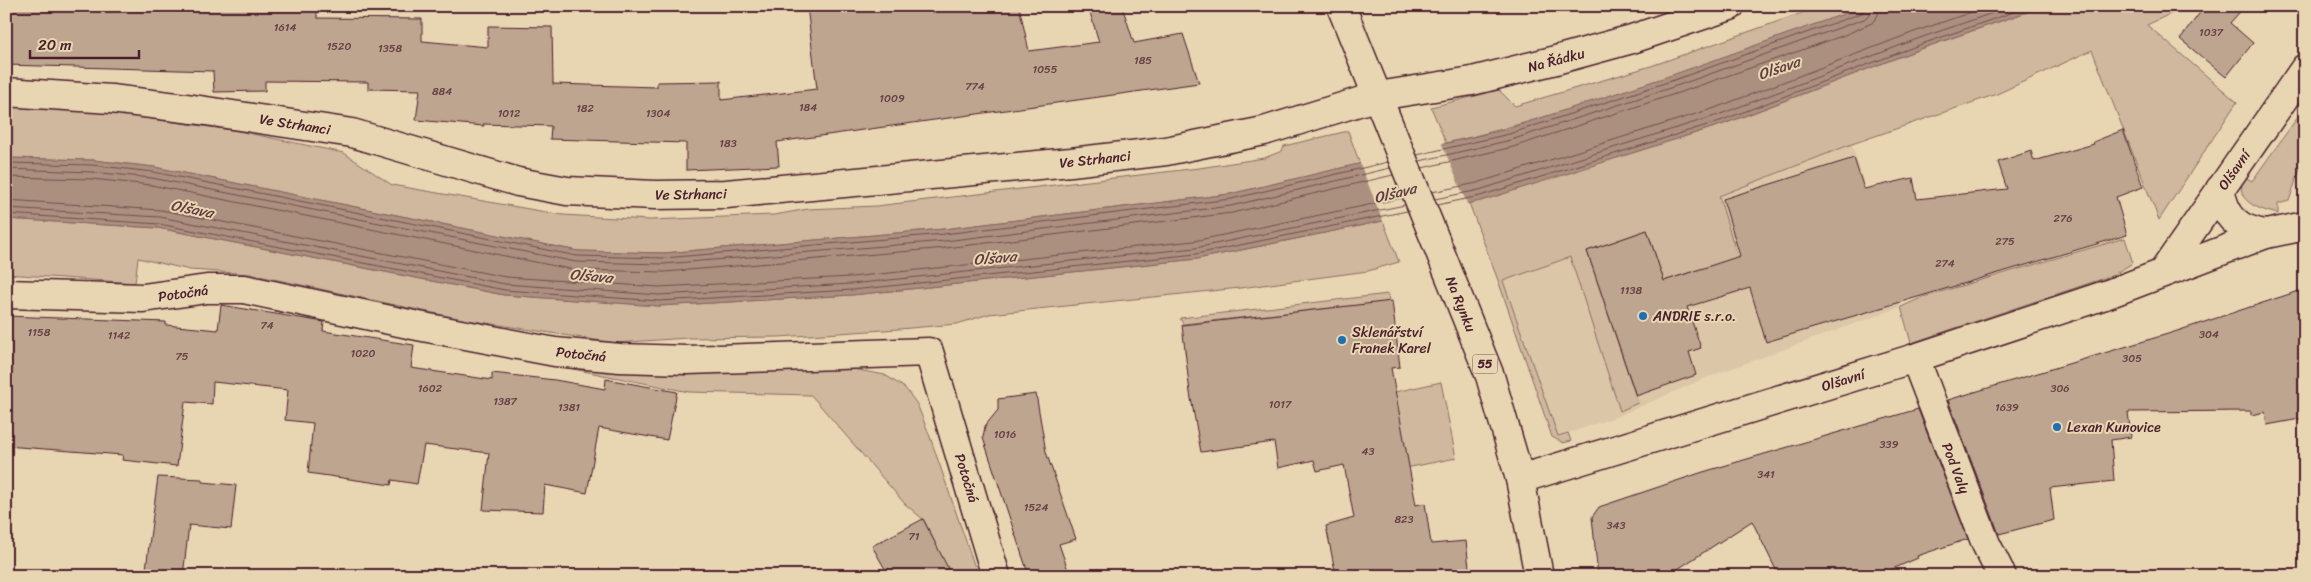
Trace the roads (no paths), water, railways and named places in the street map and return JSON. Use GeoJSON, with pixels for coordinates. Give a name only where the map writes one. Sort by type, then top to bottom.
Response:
{"type":"FeatureCollection","features":[{"type":"Feature","properties":{"kind":"street","name":"55"},"geometry":{"type":"LineString","coordinates":[[1341,6],[1383,108]]}},
{"type":"Feature","properties":{"kind":"street","name":"Na Řádku"},"geometry":{"type":"LineString","coordinates":[[1383,108],[1472,81],[1632,39],[1730,6]]}},
{"type":"Feature","properties":{"kind":"street","name":"Olšavní"},"geometry":{"type":"LineString","coordinates":[[2163,272],[2305,68]]}},
{"type":"Feature","properties":{"kind":"street","name":"Ve Strhanci"},"geometry":{"type":"LineString","coordinates":[[6,92],[111,99],[352,133],[518,182],[567,191],[655,195],[767,191],[1166,151],[1383,108]]}},
{"type":"Feature","properties":{"kind":"street","name":"Na Rynku"},"geometry":{"type":"LineString","coordinates":[[1383,108],[1490,376],[1520,479],[1539,576]]}},
{"type":"Feature","properties":{"kind":"street"},"geometry":{"type":"LineString","coordinates":[[2220,189],[2224,206],[2235,222],[2252,232],[2266,234]]}},
{"type":"Feature","properties":{"kind":"street","name":"Olšavní"},"geometry":{"type":"LineString","coordinates":[[1520,479],[1915,358],[2098,297],[2266,234],[2305,226]]}},
{"type":"Feature","properties":{"kind":"street","name":"Potočná"},"geometry":{"type":"LineString","coordinates":[[6,294],[143,298],[207,289],[244,289],[418,326],[546,350],[620,358],[687,360],[929,352],[996,576]]}},
{"type":"Feature","properties":{"kind":"street","name":"Pod Valy"},"geometry":{"type":"LineString","coordinates":[[1915,358],[1986,544],[2002,576]]}},
{"type":"Feature","properties":{"kind":"water","name":"Olšava"},"geometry":{"type":"Polygon","coordinates":[[[1866,6],[2044,6],[1920,49],[1721,125],[1481,201],[1197,259],[852,295],[659,306],[504,295],[158,228],[6,219],[6,158],[93,160],[154,167],[578,251],[664,253],[944,229],[1230,194],[1507,129],[1675,74],[1866,6]]]}},
{"type":"Feature","properties":{"kind":"place","name":"ANDRIE s.r.o."},"geometry":{"type":"Point","coordinates":[1643,316]}},
{"type":"Feature","properties":{"kind":"place","name":"Sklenářství Franek Karel"},"geometry":{"type":"Point","coordinates":[1342,340]}},
{"type":"Feature","properties":{"kind":"place","name":"Lexan Kunovice"},"geometry":{"type":"Point","coordinates":[2057,427]}}]}
